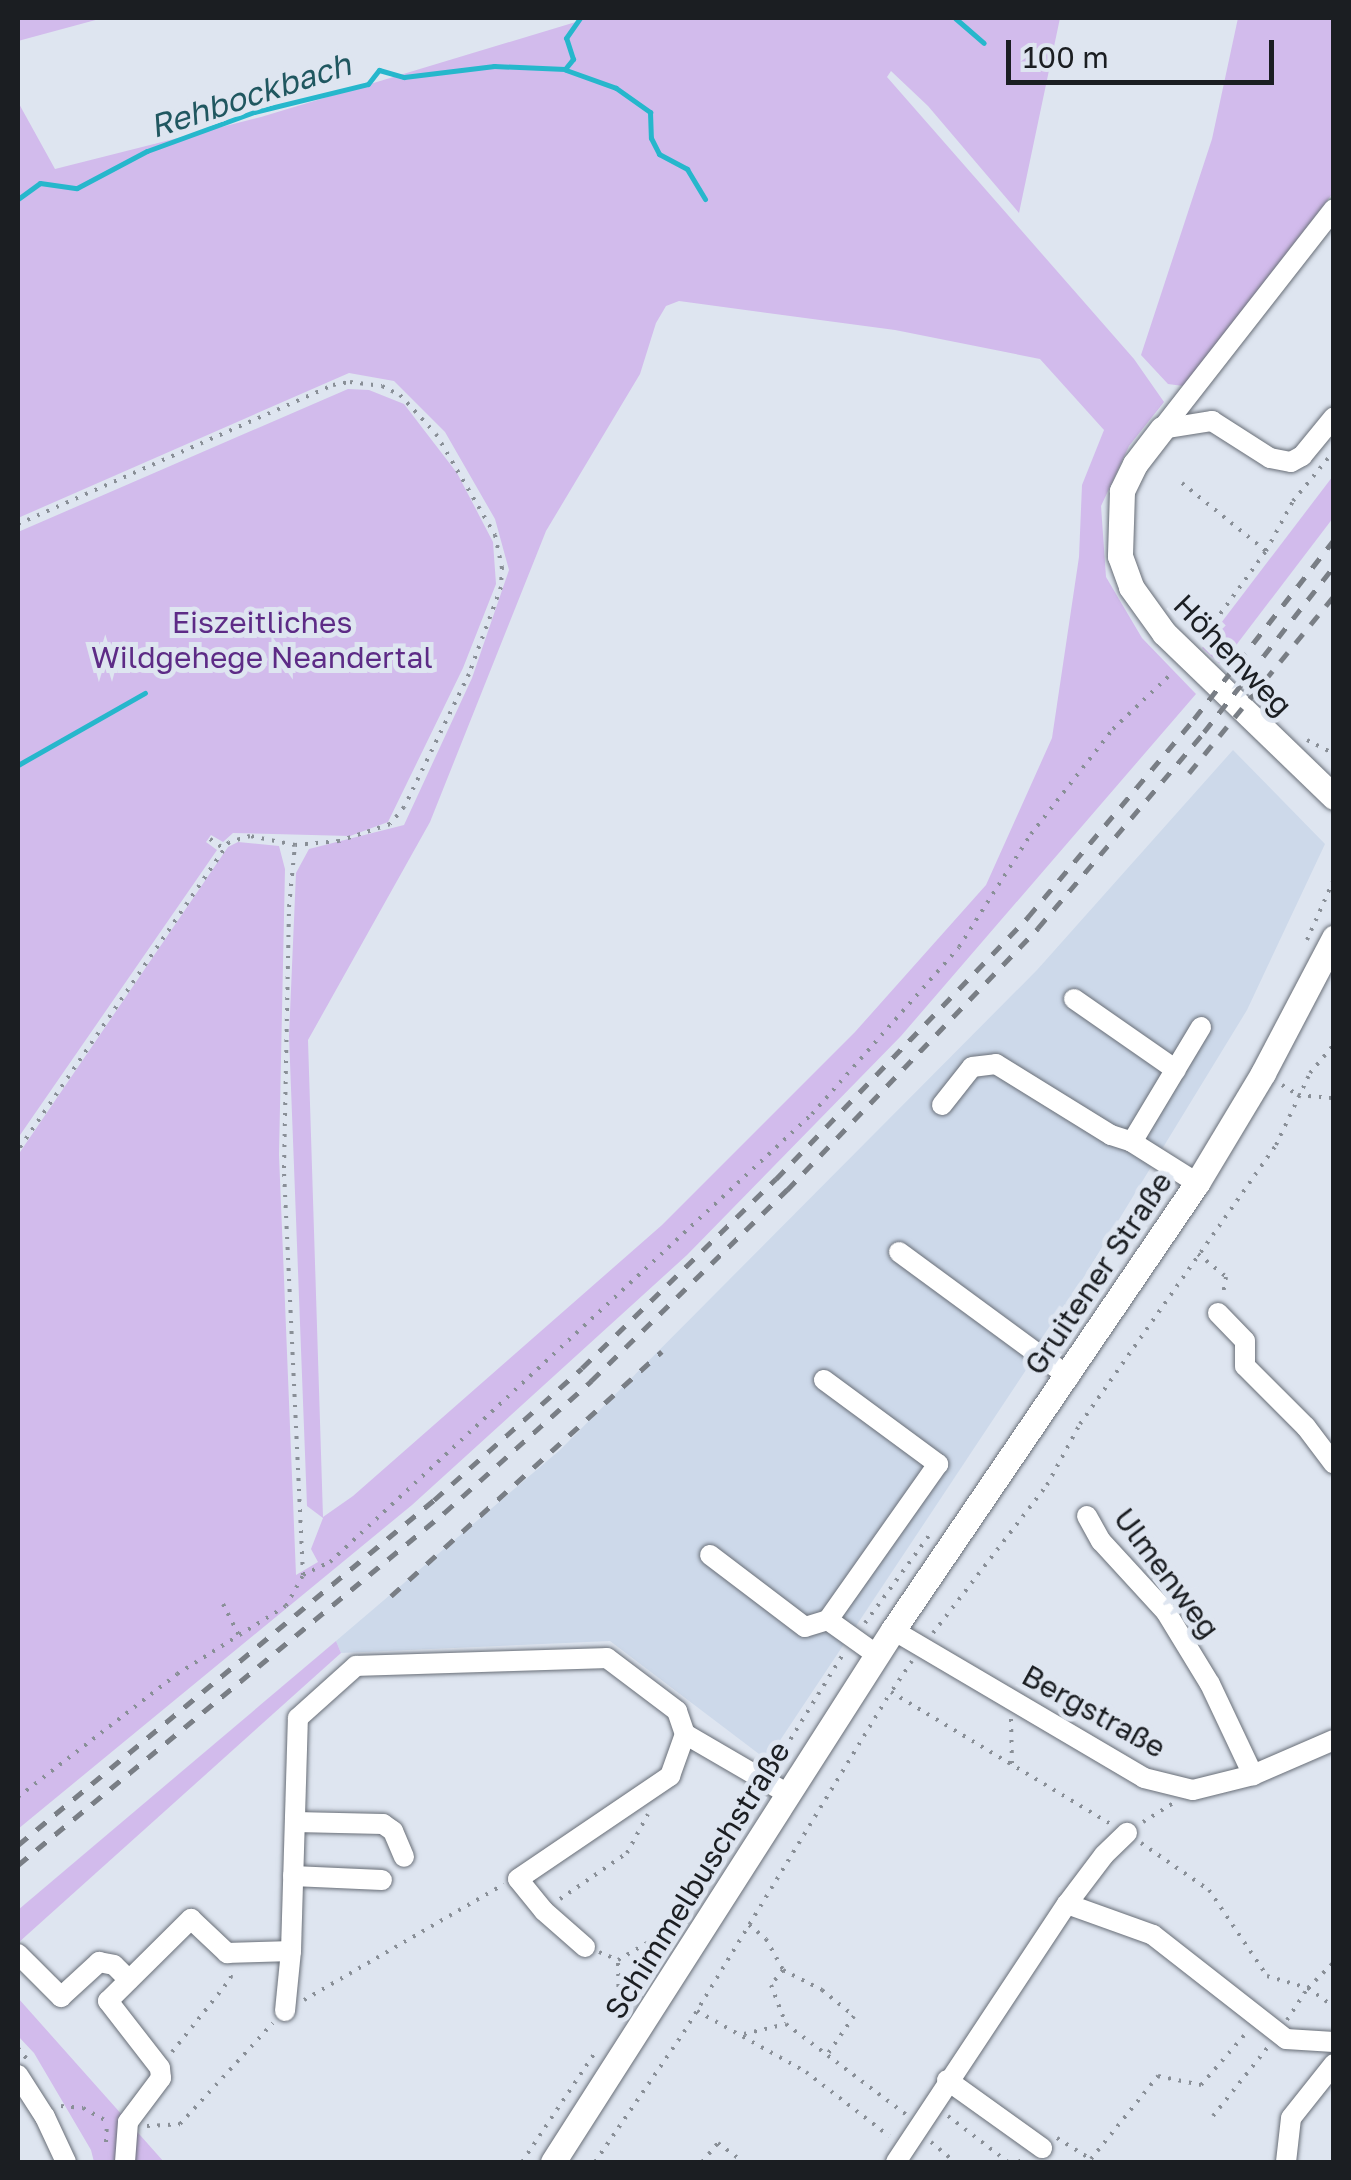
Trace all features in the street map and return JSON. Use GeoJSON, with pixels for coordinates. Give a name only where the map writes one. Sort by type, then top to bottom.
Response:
{"type":"FeatureCollection","features":[{"type":"Feature","properties":{"kind":"main road","name":"Höhenweg"},"geometry":{"type":"LineString","coordinates":[[1162,429],[1135,464],[1122,491],[1120,556],[1144,610],[1188,658],[1328,789]]}},
{"type":"Feature","properties":{"kind":"main road","name":"Gruitener Straße"},"geometry":{"type":"LineString","coordinates":[[893,1630],[1197,1183],[1324,946]]}},
{"type":"Feature","properties":{"kind":"main road","name":"Schimmelbuschstraße"},"geometry":{"type":"LineString","coordinates":[[553,2162],[893,1630]]}},
{"type":"Feature","properties":{"kind":"street","name":"Höhenweg"},"geometry":{"type":"LineString","coordinates":[[1162,429],[1334,209]]}},
{"type":"Feature","properties":{"kind":"street"},"geometry":{"type":"LineString","coordinates":[[1162,429],[1212,421],[1270,458],[1291,462],[1302,456],[1334,417]]}},
{"type":"Feature","properties":{"kind":"street"},"geometry":{"type":"LineString","coordinates":[[1074,999],[1176,1070]]}},
{"type":"Feature","properties":{"kind":"street"},"geometry":{"type":"LineString","coordinates":[[1132,1142],[1201,1027]]}},
{"type":"Feature","properties":{"kind":"street"},"geometry":{"type":"LineString","coordinates":[[942,1105],[972,1068],[996,1064],[1197,1183]]}},
{"type":"Feature","properties":{"kind":"street"},"geometry":{"type":"LineString","coordinates":[[899,1252],[1068,1377]]}},
{"type":"Feature","properties":{"kind":"street"},"geometry":{"type":"LineString","coordinates":[[1218,1313],[1245,1341],[1245,1366],[1306,1426],[1334,1464]]}},
{"type":"Feature","properties":{"kind":"street"},"geometry":{"type":"LineString","coordinates":[[710,1555],[805,1627],[828,1620],[938,1464],[824,1380]]}},
{"type":"Feature","properties":{"kind":"street","name":"Ulmenweg"},"geometry":{"type":"LineString","coordinates":[[1087,1516],[1100,1541],[1166,1612],[1210,1684],[1253,1775]]}},
{"type":"Feature","properties":{"kind":"street"},"geometry":{"type":"LineString","coordinates":[[828,1620],[877,1655]]}},
{"type":"Feature","properties":{"kind":"street","name":"Bergstraße"},"geometry":{"type":"LineString","coordinates":[[893,1630],[1144,1778],[1193,1790],[1253,1775],[1334,1740]]}},
{"type":"Feature","properties":{"kind":"street"},"geometry":{"type":"LineString","coordinates":[[285,2011],[291,1951],[298,1718],[356,1666],[607,1658],[677,1711],[684,1734],[670,1776],[518,1878],[544,1910],[586,1947]]}},
{"type":"Feature","properties":{"kind":"street"},"geometry":{"type":"LineString","coordinates":[[684,1734],[790,1795]]}},
{"type":"Feature","properties":{"kind":"street"},"geometry":{"type":"LineString","coordinates":[[296,1822],[382,1824],[394,1831],[404,1857]]}},
{"type":"Feature","properties":{"kind":"street"},"geometry":{"type":"LineString","coordinates":[[900,2155],[1066,1904],[1104,1855],[1127,1833]]}},
{"type":"Feature","properties":{"kind":"street"},"geometry":{"type":"LineString","coordinates":[[294,1876],[382,1880]]}},
{"type":"Feature","properties":{"kind":"street"},"geometry":{"type":"LineString","coordinates":[[1066,1904],[1153,1935],[1286,2039],[1326,2038],[1334,2042]]}},
{"type":"Feature","properties":{"kind":"street"},"geometry":{"type":"LineString","coordinates":[[125,2162],[128,2124],[162,2078],[160,2068],[108,2001],[191,1920],[226,1953],[291,1951]]}},
{"type":"Feature","properties":{"kind":"street"},"geometry":{"type":"LineString","coordinates":[[18,1954],[61,1998],[99,1962],[114,1965],[129,1980]]}},
{"type":"Feature","properties":{"kind":"street"},"geometry":{"type":"LineString","coordinates":[[1286,2162],[1291,2118],[1334,2064]]}},
{"type":"Feature","properties":{"kind":"street"},"geometry":{"type":"LineString","coordinates":[[18,2075],[45,2116],[66,2162]]}},
{"type":"Feature","properties":{"kind":"street"},"geometry":{"type":"LineString","coordinates":[[947,2080],[1035,2151]]}},
{"type":"Feature","properties":{"kind":"path"},"geometry":{"type":"LineString","coordinates":[[18,524],[332,385],[382,386],[411,404],[436,434],[500,549],[500,587],[470,674],[404,807],[390,824],[339,841],[295,845],[250,836],[235,838],[223,848],[18,1150]]}},
{"type":"Feature","properties":{"kind":"path"},"geometry":{"type":"LineString","coordinates":[[304,1575],[330,1562],[812,1114],[959,947],[1031,834],[1113,729],[1188,658],[1266,551],[1293,501],[1334,450]]}},
{"type":"Feature","properties":{"kind":"path"},"geometry":{"type":"LineString","coordinates":[[1182,483],[1266,551]]}},
{"type":"Feature","properties":{"kind":"path"},"geometry":{"type":"LineString","coordinates":[[210,839],[223,848]]}},
{"type":"Feature","properties":{"kind":"path"},"geometry":{"type":"LineString","coordinates":[[18,1797],[176,1674],[286,1606],[304,1575],[284,1168],[289,907],[295,845]]}},
{"type":"Feature","properties":{"kind":"path"},"geometry":{"type":"LineString","coordinates":[[1324,946],[1334,879]]}},
{"type":"Feature","properties":{"kind":"path"},"geometry":{"type":"LineString","coordinates":[[595,2162],[697,2011],[891,1692],[1047,1485],[1080,1424],[1198,1254],[1230,1216],[1276,1144],[1298,1095],[1334,1044]]}},
{"type":"Feature","properties":{"kind":"path"},"geometry":{"type":"LineString","coordinates":[[1298,1095],[1334,1098]]}},
{"type":"Feature","properties":{"kind":"path"},"geometry":{"type":"LineString","coordinates":[[1198,1254],[1226,1277]]}},
{"type":"Feature","properties":{"kind":"path"},"geometry":{"type":"LineString","coordinates":[[667,1942],[854,1638],[936,1526]]}},
{"type":"Feature","properties":{"kind":"path"},"geometry":{"type":"LineString","coordinates":[[223,1604],[238,1634]]}},
{"type":"Feature","properties":{"kind":"path"},"geometry":{"type":"LineString","coordinates":[[891,1692],[1127,1833],[1210,1890],[1267,1976],[1308,1988],[1334,2007]]}},
{"type":"Feature","properties":{"kind":"path"},"geometry":{"type":"LineString","coordinates":[[1010,1700],[1012,1764]]}},
{"type":"Feature","properties":{"kind":"path"},"geometry":{"type":"LineString","coordinates":[[1127,1833],[1193,1790]]}},
{"type":"Feature","properties":{"kind":"path"},"geometry":{"type":"LineString","coordinates":[[544,1910],[627,1853],[653,1807]]}},
{"type":"Feature","properties":{"kind":"path"},"geometry":{"type":"LineString","coordinates":[[61,2106],[83,2108],[107,2122],[180,2124],[285,2011],[518,1878]]}},
{"type":"Feature","properties":{"kind":"path"},"geometry":{"type":"LineString","coordinates":[[749,1925],[766,1939],[783,1970],[822,1990],[854,2016],[827,2055]]}},
{"type":"Feature","properties":{"kind":"path"},"geometry":{"type":"LineString","coordinates":[[628,2005],[619,2021],[618,1960],[676,1926]]}},
{"type":"Feature","properties":{"kind":"path"},"geometry":{"type":"LineString","coordinates":[[160,2068],[231,1978],[226,1953]]}},
{"type":"Feature","properties":{"kind":"path"},"geometry":{"type":"LineString","coordinates":[[1213,2116],[1308,1988],[1334,1962]]}},
{"type":"Feature","properties":{"kind":"path"},"geometry":{"type":"LineString","coordinates":[[783,1970],[771,1985],[786,2024],[917,2127],[955,2162]]}},
{"type":"Feature","properties":{"kind":"path"},"geometry":{"type":"LineString","coordinates":[[697,2011],[806,2072],[900,2155]]}},
{"type":"Feature","properties":{"kind":"path"},"geometry":{"type":"LineString","coordinates":[[932,2104],[1008,2162],[1019,2162],[1052,2137],[1064,2140],[1091,2159],[1158,2076],[1201,2085],[1259,2018]]}},
{"type":"Feature","properties":{"kind":"path"},"geometry":{"type":"LineString","coordinates":[[744,2034],[786,2024]]}},
{"type":"Feature","properties":{"kind":"path"},"geometry":{"type":"LineString","coordinates":[[522,2162],[597,2051]]}},
{"type":"Feature","properties":{"kind":"path"},"geometry":{"type":"LineString","coordinates":[[702,2162],[718,2142],[742,2162]]}},
{"type":"Feature","properties":{"kind":"shaded area"},"geometry":{"type":"Polygon","coordinates":[[[1233,750],[1325,844],[1247,1010],[1038,1352],[767,1760],[610,1641],[341,1653],[336,1641],[560,1450],[1037,970],[1233,750]]]}},
{"type":"Feature","properties":{"kind":"green space"},"geometry":{"type":"Polygon","coordinates":[[[18,18],[103,18],[18,41],[18,18]]]}},
{"type":"Feature","properties":{"kind":"green space"},"geometry":{"type":"Polygon","coordinates":[[[589,18],[1060,18],[1019,213],[928,106],[891,71],[887,77],[1134,359],[1164,402],[1129,446],[1101,506],[1106,577],[1142,638],[1196,694],[901,1036],[687,1255],[412,1505],[18,1829],[18,1155],[228,847],[238,842],[279,846],[285,869],[279,1155],[296,1575],[318,1562],[311,1549],[323,1518],[307,1506],[289,1036],[296,873],[309,849],[404,825],[472,678],[509,570],[495,519],[445,432],[394,381],[349,373],[18,518],[18,102],[55,169],[261,117],[589,18]],[[679,301],[666,306],[656,323],[640,374],[546,531],[430,822],[308,1040],[323,1517],[353,1496],[662,1225],[855,1032],[986,885],[1052,738],[1079,557],[1082,485],[1104,430],[1040,359],[895,330],[679,301]]]}},
{"type":"Feature","properties":{"kind":"green space"},"geometry":{"type":"Polygon","coordinates":[[[1238,18],[1333,18],[1333,193],[1183,386],[1168,384],[1141,355],[1212,139],[1238,18]]]}},
{"type":"Feature","properties":{"kind":"green space","name":"Eiszeitliches Wildgehege Neandertal"},"geometry":{"type":"Polygon","coordinates":[[[348,389],[369,390],[404,404],[457,473],[493,542],[496,584],[463,668],[388,822],[350,836],[233,833],[223,842],[211,835],[206,842],[217,850],[18,1138],[18,532],[348,389]]]}},
{"type":"Feature","properties":{"kind":"green space"},"geometry":{"type":"Polygon","coordinates":[[[1333,476],[1333,518],[1221,665],[1202,648],[1333,476]]]}},
{"type":"Feature","properties":{"kind":"green space"},"geometry":{"type":"Polygon","coordinates":[[[336,1641],[341,1653],[18,1943],[18,1910],[336,1641]]]}},
{"type":"Feature","properties":{"kind":"green space"},"geometry":{"type":"Polygon","coordinates":[[[18,1998],[164,2162],[94,2162],[91,2150],[34,2053],[18,2036],[18,1998]]]}},
{"type":"Feature","properties":{"kind":"waterway","name":"Rehbockbach"},"geometry":{"type":"LineString","coordinates":[[18,199],[40,183],[77,188],[147,151],[254,112],[368,84],[379,70],[404,77],[494,66],[565,69],[573,59],[566,38],[580,18]]}},
{"type":"Feature","properties":{"kind":"waterway"},"geometry":{"type":"LineString","coordinates":[[955,18],[984,43]]}},
{"type":"Feature","properties":{"kind":"waterway"},"geometry":{"type":"LineString","coordinates":[[566,70],[616,88],[650,112],[651,138],[659,154],[687,169],[705,199]]}},
{"type":"Feature","properties":{"kind":"waterway"},"geometry":{"type":"LineString","coordinates":[[18,765],[145,693]]}},
{"type":"Feature","properties":{"kind":"railway"},"geometry":{"type":"LineString","coordinates":[[18,1845],[434,1500],[582,1368],[776,1179],[1028,917],[1194,719],[1334,540]]}},
{"type":"Feature","properties":{"kind":"railway"},"geometry":{"type":"LineString","coordinates":[[18,1865],[444,1513],[591,1381],[787,1190],[1038,928],[1204,732],[1334,566]]}},
{"type":"Feature","properties":{"kind":"railway"},"geometry":{"type":"LineString","coordinates":[[1189,773],[1334,596]]}},
{"type":"Feature","properties":{"kind":"railway"},"geometry":{"type":"LineString","coordinates":[[391,1596],[662,1351]]}}]}
